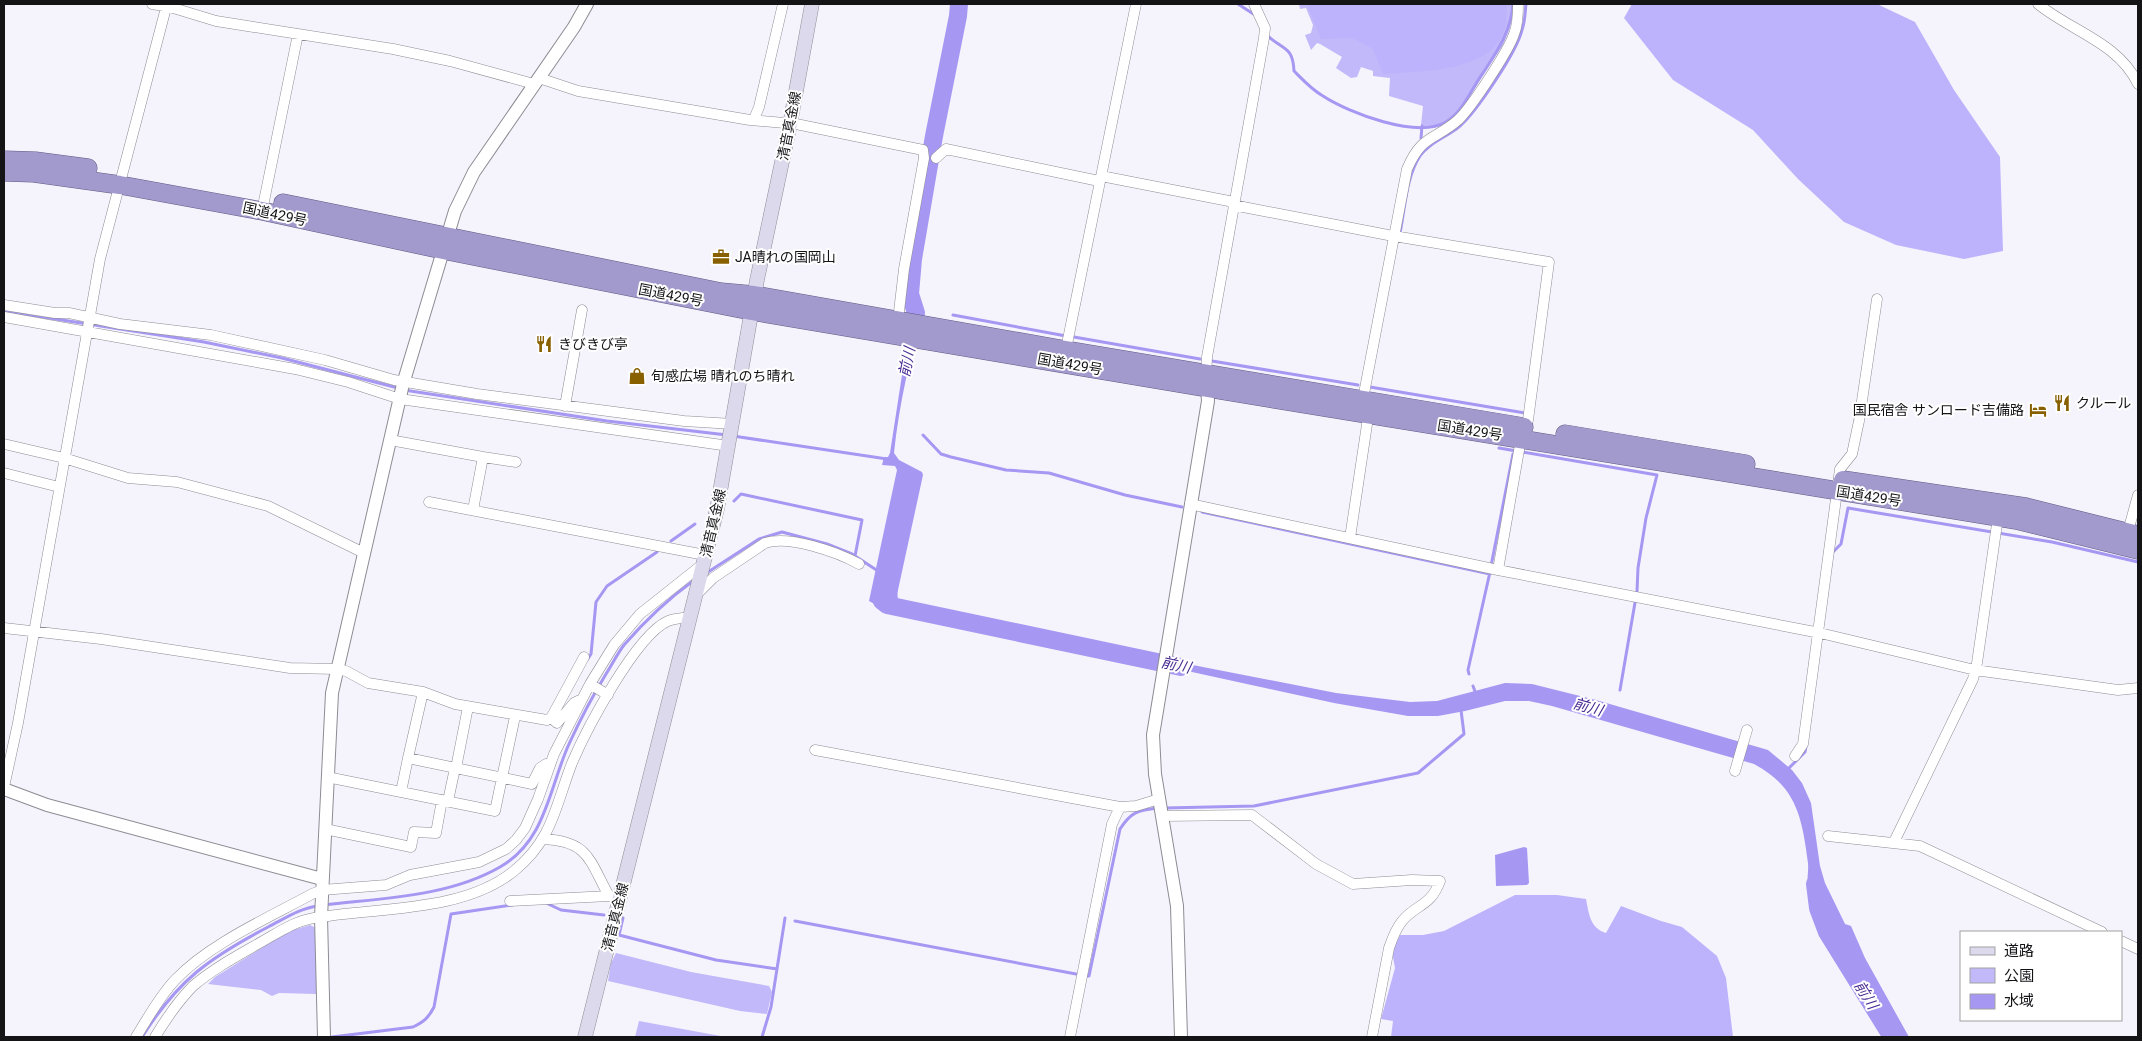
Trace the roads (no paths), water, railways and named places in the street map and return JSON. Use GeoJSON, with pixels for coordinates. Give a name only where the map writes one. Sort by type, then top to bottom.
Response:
{"type":"FeatureCollection","features":[{"type":"Feature","properties":{"kind":"highway","name":"国道429号"},"geometry":{"type":"LineString","coordinates":[[4,160],[35,161],[753,303],[899,325],[925,332],[1206,381],[1366,406],[1521,442],[1838,485],[2026,507],[2133,534]]}},
{"type":"Feature","properties":{"kind":"highway","name":"国道429号"},"geometry":{"type":"LineString","coordinates":[[4,172],[122,179]]}},
{"type":"Feature","properties":{"kind":"highway","name":"国道429号"},"geometry":{"type":"LineString","coordinates":[[1838,485],[1996,527],[2133,534]]}},
{"type":"Feature","properties":{"kind":"main road","name":"清音真金線"},"geometry":{"type":"LineString","coordinates":[[585,1037],[615,897],[691,617],[717,509],[753,303],[790,124],[812,4]]}},
{"type":"Feature","properties":{"kind":"street"},"geometry":{"type":"LineString","coordinates":[[152,4],[166,5],[216,21],[393,49],[578,91],[750,120],[790,124],[923,150],[924,158],[904,269],[899,325]]}},
{"type":"Feature","properties":{"kind":"street"},"geometry":{"type":"LineString","coordinates":[[324,1037],[321,914],[332,693],[402,389],[457,204],[474,172],[574,27],[587,4]]}},
{"type":"Feature","properties":{"kind":"street"},"geometry":{"type":"LineString","coordinates":[[754,119],[759,107],[783,4]]}},
{"type":"Feature","properties":{"kind":"street"},"geometry":{"type":"LineString","coordinates":[[1065,356],[1136,4]]}},
{"type":"Feature","properties":{"kind":"street"},"geometry":{"type":"LineString","coordinates":[[1181,1037],[1177,906],[1160,808],[1154,766],[1153,740],[1166,649],[1208,401],[1206,381],[1207,357],[1264,38],[1265,28],[1254,4]]}},
{"type":"Feature","properties":{"kind":"street"},"geometry":{"type":"LineString","coordinates":[[1350,538],[1366,406],[1407,169],[1412,157],[1423,142],[1456,122],[1470,105],[1514,34],[1518,4]]}},
{"type":"Feature","properties":{"kind":"street"},"geometry":{"type":"LineString","coordinates":[[2038,4],[2052,15],[2109,49],[2124,61],[2138,84]]}},
{"type":"Feature","properties":{"kind":"street"},"geometry":{"type":"LineString","coordinates":[[166,5],[100,259],[58,487],[18,723],[4,788],[47,805],[322,889],[386,885],[410,876],[479,862],[494,856],[516,840],[525,828],[550,765],[583,698],[614,645],[631,624],[703,563]]}},
{"type":"Feature","properties":{"kind":"street"},"geometry":{"type":"LineString","coordinates":[[263,205],[298,34]]}},
{"type":"Feature","properties":{"kind":"street"},"geometry":{"type":"LineString","coordinates":[[936,158],[946,149],[1394,236],[1549,262],[1521,442],[1493,570]]}},
{"type":"Feature","properties":{"kind":"street"},"geometry":{"type":"LineString","coordinates":[[1795,756],[1803,744],[1820,633],[1840,469],[1852,454],[1859,421],[1877,299]]}},
{"type":"Feature","properties":{"kind":"street"},"geometry":{"type":"LineString","coordinates":[[4,305],[295,368],[348,382],[731,435]]}},
{"type":"Feature","properties":{"kind":"street"},"geometry":{"type":"LineString","coordinates":[[566,406],[582,310]]}},
{"type":"Feature","properties":{"kind":"street"},"geometry":{"type":"LineString","coordinates":[[4,317],[87,324],[120,324],[210,335],[325,360],[366,372],[402,389],[477,394],[684,421],[731,435]]}},
{"type":"Feature","properties":{"kind":"street"},"geometry":{"type":"LineString","coordinates":[[390,440],[516,462]]}},
{"type":"Feature","properties":{"kind":"street"},"geometry":{"type":"LineString","coordinates":[[4,444],[64,458],[128,478],[177,482],[268,506],[364,552]]}},
{"type":"Feature","properties":{"kind":"street"},"geometry":{"type":"LineString","coordinates":[[473,510],[483,457]]}},
{"type":"Feature","properties":{"kind":"street"},"geometry":{"type":"LineString","coordinates":[[4,473],[58,487]]}},
{"type":"Feature","properties":{"kind":"street"},"geometry":{"type":"LineString","coordinates":[[2133,534],[2138,495]]}},
{"type":"Feature","properties":{"kind":"street"},"geometry":{"type":"LineString","coordinates":[[429,502],[473,510],[703,563]]}},
{"type":"Feature","properties":{"kind":"street"},"geometry":{"type":"LineString","coordinates":[[1190,504],[1493,570],[1820,633],[1975,670],[2118,690],[2138,688]]}},
{"type":"Feature","properties":{"kind":"street"},"geometry":{"type":"LineString","coordinates":[[1894,842],[1973,679],[1996,527]]}},
{"type":"Feature","properties":{"kind":"street"},"geometry":{"type":"LineString","coordinates":[[696,593],[713,578],[774,540],[783,540],[830,551],[845,556],[858,564]]}},
{"type":"Feature","properties":{"kind":"street"},"geometry":{"type":"LineString","coordinates":[[146,1034],[212,971],[301,921],[321,914],[418,905],[467,894],[500,880],[512,872],[528,858],[543,839],[556,811],[575,758],[606,693],[646,639],[668,621],[691,617]]}},
{"type":"Feature","properties":{"kind":"street"},"geometry":{"type":"LineString","coordinates":[[4,628],[101,639],[290,668],[337,668],[368,683],[422,694],[455,704],[553,720],[557,723],[574,703],[583,698]]}},
{"type":"Feature","properties":{"kind":"street"},"geometry":{"type":"LineString","coordinates":[[553,720],[584,657]]}},
{"type":"Feature","properties":{"kind":"street"},"geometry":{"type":"LineString","coordinates":[[592,685],[606,693]]}},
{"type":"Feature","properties":{"kind":"street"},"geometry":{"type":"LineString","coordinates":[[401,792],[422,694]]}},
{"type":"Feature","properties":{"kind":"street"},"geometry":{"type":"LineString","coordinates":[[325,829],[411,847],[414,832],[436,833],[456,768],[467,712]]}},
{"type":"Feature","properties":{"kind":"street"},"geometry":{"type":"LineString","coordinates":[[327,777],[495,811],[514,721]]}},
{"type":"Feature","properties":{"kind":"street"},"geometry":{"type":"LineString","coordinates":[[1736,770],[1747,731]]}},
{"type":"Feature","properties":{"kind":"street"},"geometry":{"type":"LineString","coordinates":[[815,750],[1120,807],[1136,806],[1252,815],[1316,864],[1353,884],[1412,880],[1440,881],[1435,894],[1403,920],[1394,935],[1389,948],[1372,1037]]}},
{"type":"Feature","properties":{"kind":"street"},"geometry":{"type":"LineString","coordinates":[[408,758],[532,784],[540,768],[546,764],[550,765]]}},
{"type":"Feature","properties":{"kind":"street"},"geometry":{"type":"LineString","coordinates":[[1070,1037],[1112,824],[1120,807]]}},
{"type":"Feature","properties":{"kind":"street"},"geometry":{"type":"LineString","coordinates":[[1828,836],[1920,846],[2100,931]]}},
{"type":"Feature","properties":{"kind":"street"},"geometry":{"type":"LineString","coordinates":[[543,839],[568,842],[584,850],[615,897]]}},
{"type":"Feature","properties":{"kind":"street"},"geometry":{"type":"LineString","coordinates":[[146,1034],[165,993],[192,964],[254,926],[322,889]]}},
{"type":"Feature","properties":{"kind":"street"},"geometry":{"type":"LineString","coordinates":[[510,901],[615,897]]}},
{"type":"Feature","properties":{"kind":"street"},"geometry":{"type":"LineString","coordinates":[[2122,942],[2138,950]]}},
{"type":"Feature","properties":{"kind":"water"},"geometry":{"type":"Polygon","coordinates":[[[908,291],[912,291],[923,310],[906,381],[894,453],[899,460],[922,472],[923,475],[898,590],[900,610],[878,606],[869,601],[897,470],[895,466],[882,465],[884,457],[888,457],[890,453],[906,349],[908,291]]]}},
{"type":"Feature","properties":{"kind":"water"},"geometry":{"type":"Polygon","coordinates":[[[1162,659],[1336,693],[1410,702],[1437,701],[1505,683],[1532,684],[1596,700],[1768,750],[1792,770],[1802,783],[1811,803],[1820,866],[1825,883],[1845,924],[1851,926],[1865,958],[1909,1037],[1887,1037],[1887,1031],[1881,1025],[1854,976],[1827,926],[1809,887],[1808,863],[1803,832],[1795,805],[1780,783],[1754,764],[1529,701],[1505,701],[1438,716],[1408,716],[1334,703],[1160,665],[1162,659]]]}},
{"type":"Feature","properties":{"kind":"water"},"geometry":{"type":"Polygon","coordinates":[[[1524,847],[1527,848],[1529,883],[1527,885],[1496,886],[1495,855],[1524,847]]]}},
{"type":"Feature","properties":{"kind":"waterway","name":"前川"},"geometry":{"type":"LineString","coordinates":[[916,313],[910,294],[913,259],[959,4]]}},
{"type":"Feature","properties":{"kind":"waterway"},"geometry":{"type":"LineString","coordinates":[[1238,4],[1255,15]]}},
{"type":"Feature","properties":{"kind":"waterway"},"geometry":{"type":"LineString","coordinates":[[1269,37],[1290,53],[1294,71],[1315,91],[1335,103],[1383,122],[1418,128],[1433,126],[1452,118],[1467,99],[1507,32],[1513,4]]}},
{"type":"Feature","properties":{"kind":"waterway"},"geometry":{"type":"LineString","coordinates":[[1400,233],[1409,183],[1415,164],[1424,151],[1460,126],[1486,95],[1518,40],[1524,24],[1526,4]]}},
{"type":"Feature","properties":{"kind":"waterway"},"geometry":{"type":"LineString","coordinates":[[1421,138],[1422,126]]}},
{"type":"Feature","properties":{"kind":"waterway"},"geometry":{"type":"LineString","coordinates":[[4,311],[204,342],[282,358],[398,388]]}},
{"type":"Feature","properties":{"kind":"waterway"},"geometry":{"type":"LineString","coordinates":[[953,315],[1066,336]]}},
{"type":"Feature","properties":{"kind":"waterway"},"geometry":{"type":"LineString","coordinates":[[1074,337],[1200,359]]}},
{"type":"Feature","properties":{"kind":"waterway"},"geometry":{"type":"LineString","coordinates":[[1212,361],[1358,385]]}},
{"type":"Feature","properties":{"kind":"waterway"},"geometry":{"type":"LineString","coordinates":[[1370,387],[1525,413]]}},
{"type":"Feature","properties":{"kind":"waterway"},"geometry":{"type":"LineString","coordinates":[[404,390],[607,421],[727,435]]}},
{"type":"Feature","properties":{"kind":"waterway"},"geometry":{"type":"LineString","coordinates":[[923,435],[941,454],[951,457],[1006,470],[1049,473],[1125,495],[1182,507]]}},
{"type":"Feature","properties":{"kind":"waterway"},"geometry":{"type":"LineString","coordinates":[[733,436],[887,459]]}},
{"type":"Feature","properties":{"kind":"waterway"},"geometry":{"type":"LineString","coordinates":[[1499,448],[1657,475],[1646,518],[1638,568],[1637,591],[1620,690]]}},
{"type":"Feature","properties":{"kind":"waterway"},"geometry":{"type":"LineString","coordinates":[[1491,566],[1513,454]]}},
{"type":"Feature","properties":{"kind":"waterway"},"geometry":{"type":"LineString","coordinates":[[734,501],[741,494],[862,520],[855,556]]}},
{"type":"Feature","properties":{"kind":"waterway"},"geometry":{"type":"LineString","coordinates":[[1831,554],[1841,544],[1848,508],[2052,542],[2138,562]]}},
{"type":"Feature","properties":{"kind":"waterway"},"geometry":{"type":"LineString","coordinates":[[1202,512],[1490,574]]}},
{"type":"Feature","properties":{"kind":"waterway"},"geometry":{"type":"LineString","coordinates":[[671,541],[695,524]]}},
{"type":"Feature","properties":{"kind":"waterway"},"geometry":{"type":"LineString","coordinates":[[705,574],[759,539],[782,532],[827,544],[852,554],[878,571]]}},
{"type":"Feature","properties":{"kind":"waterway"},"geometry":{"type":"LineString","coordinates":[[587,660],[591,654],[596,602],[607,586],[657,552]]}},
{"type":"Feature","properties":{"kind":"waterway"},"geometry":{"type":"LineString","coordinates":[[1469,674],[1468,670],[1490,572]]}},
{"type":"Feature","properties":{"kind":"waterway"},"geometry":{"type":"LineString","coordinates":[[324,905],[414,895],[459,885],[500,867],[515,856],[537,828],[573,735],[619,652],[657,611],[693,581]]}},
{"type":"Feature","properties":{"kind":"waterway","name":"前川"},"geometry":{"type":"LineString","coordinates":[[882,599],[887,605],[1181,667]]}},
{"type":"Feature","properties":{"kind":"waterway"},"geometry":{"type":"LineString","coordinates":[[1473,686],[1476,694]]}},
{"type":"Feature","properties":{"kind":"waterway"},"geometry":{"type":"LineString","coordinates":[[1165,808],[1254,806],[1418,773],[1464,734],[1461,710]]}},
{"type":"Feature","properties":{"kind":"waterway"},"geometry":{"type":"LineString","coordinates":[[1787,770],[1805,752],[1806,746]]}},
{"type":"Feature","properties":{"kind":"waterway"},"geometry":{"type":"LineString","coordinates":[[1087,976],[1089,976],[1120,829],[1132,815],[1158,808]]}},
{"type":"Feature","properties":{"kind":"waterway","name":"前川"},"geometry":{"type":"LineString","coordinates":[[1815,884],[1818,908],[1827,932],[1892,1037]]}},
{"type":"Feature","properties":{"kind":"waterway"},"geometry":{"type":"LineString","coordinates":[[546,903],[561,910],[604,915]]}},
{"type":"Feature","properties":{"kind":"waterway"},"geometry":{"type":"LineString","coordinates":[[332,1037],[413,1027],[423,1021],[434,1007],[451,914],[512,905]]}},
{"type":"Feature","properties":{"kind":"waterway"},"geometry":{"type":"LineString","coordinates":[[142,1037],[155,1017],[182,985],[212,960],[286,917],[298,911],[318,906]]}},
{"type":"Feature","properties":{"kind":"waterway"},"geometry":{"type":"LineString","coordinates":[[623,918],[619,935],[716,960],[777,969]]}},
{"type":"Feature","properties":{"kind":"waterway"},"geometry":{"type":"LineString","coordinates":[[762,1037],[771,1007],[785,918]]}},
{"type":"Feature","properties":{"kind":"waterway"},"geometry":{"type":"LineString","coordinates":[[795,921],[1076,974]]}},
{"type":"Feature","properties":{"kind":"place","name":"JA晴れの国岡山"},"geometry":{"type":"Point","coordinates":[721,257]}},
{"type":"Feature","properties":{"kind":"place","name":"きびきび亭"},"geometry":{"type":"Point","coordinates":[544,344]}},
{"type":"Feature","properties":{"kind":"place","name":"旬感広場 晴れのち晴れ"},"geometry":{"type":"Point","coordinates":[637,376]}},
{"type":"Feature","properties":{"kind":"place","name":"クルール"},"geometry":{"type":"Point","coordinates":[2062,403]}},
{"type":"Feature","properties":{"kind":"place","name":"国民宿舎 サンロード吉備路"},"geometry":{"type":"Point","coordinates":[2038,410]}}]}
